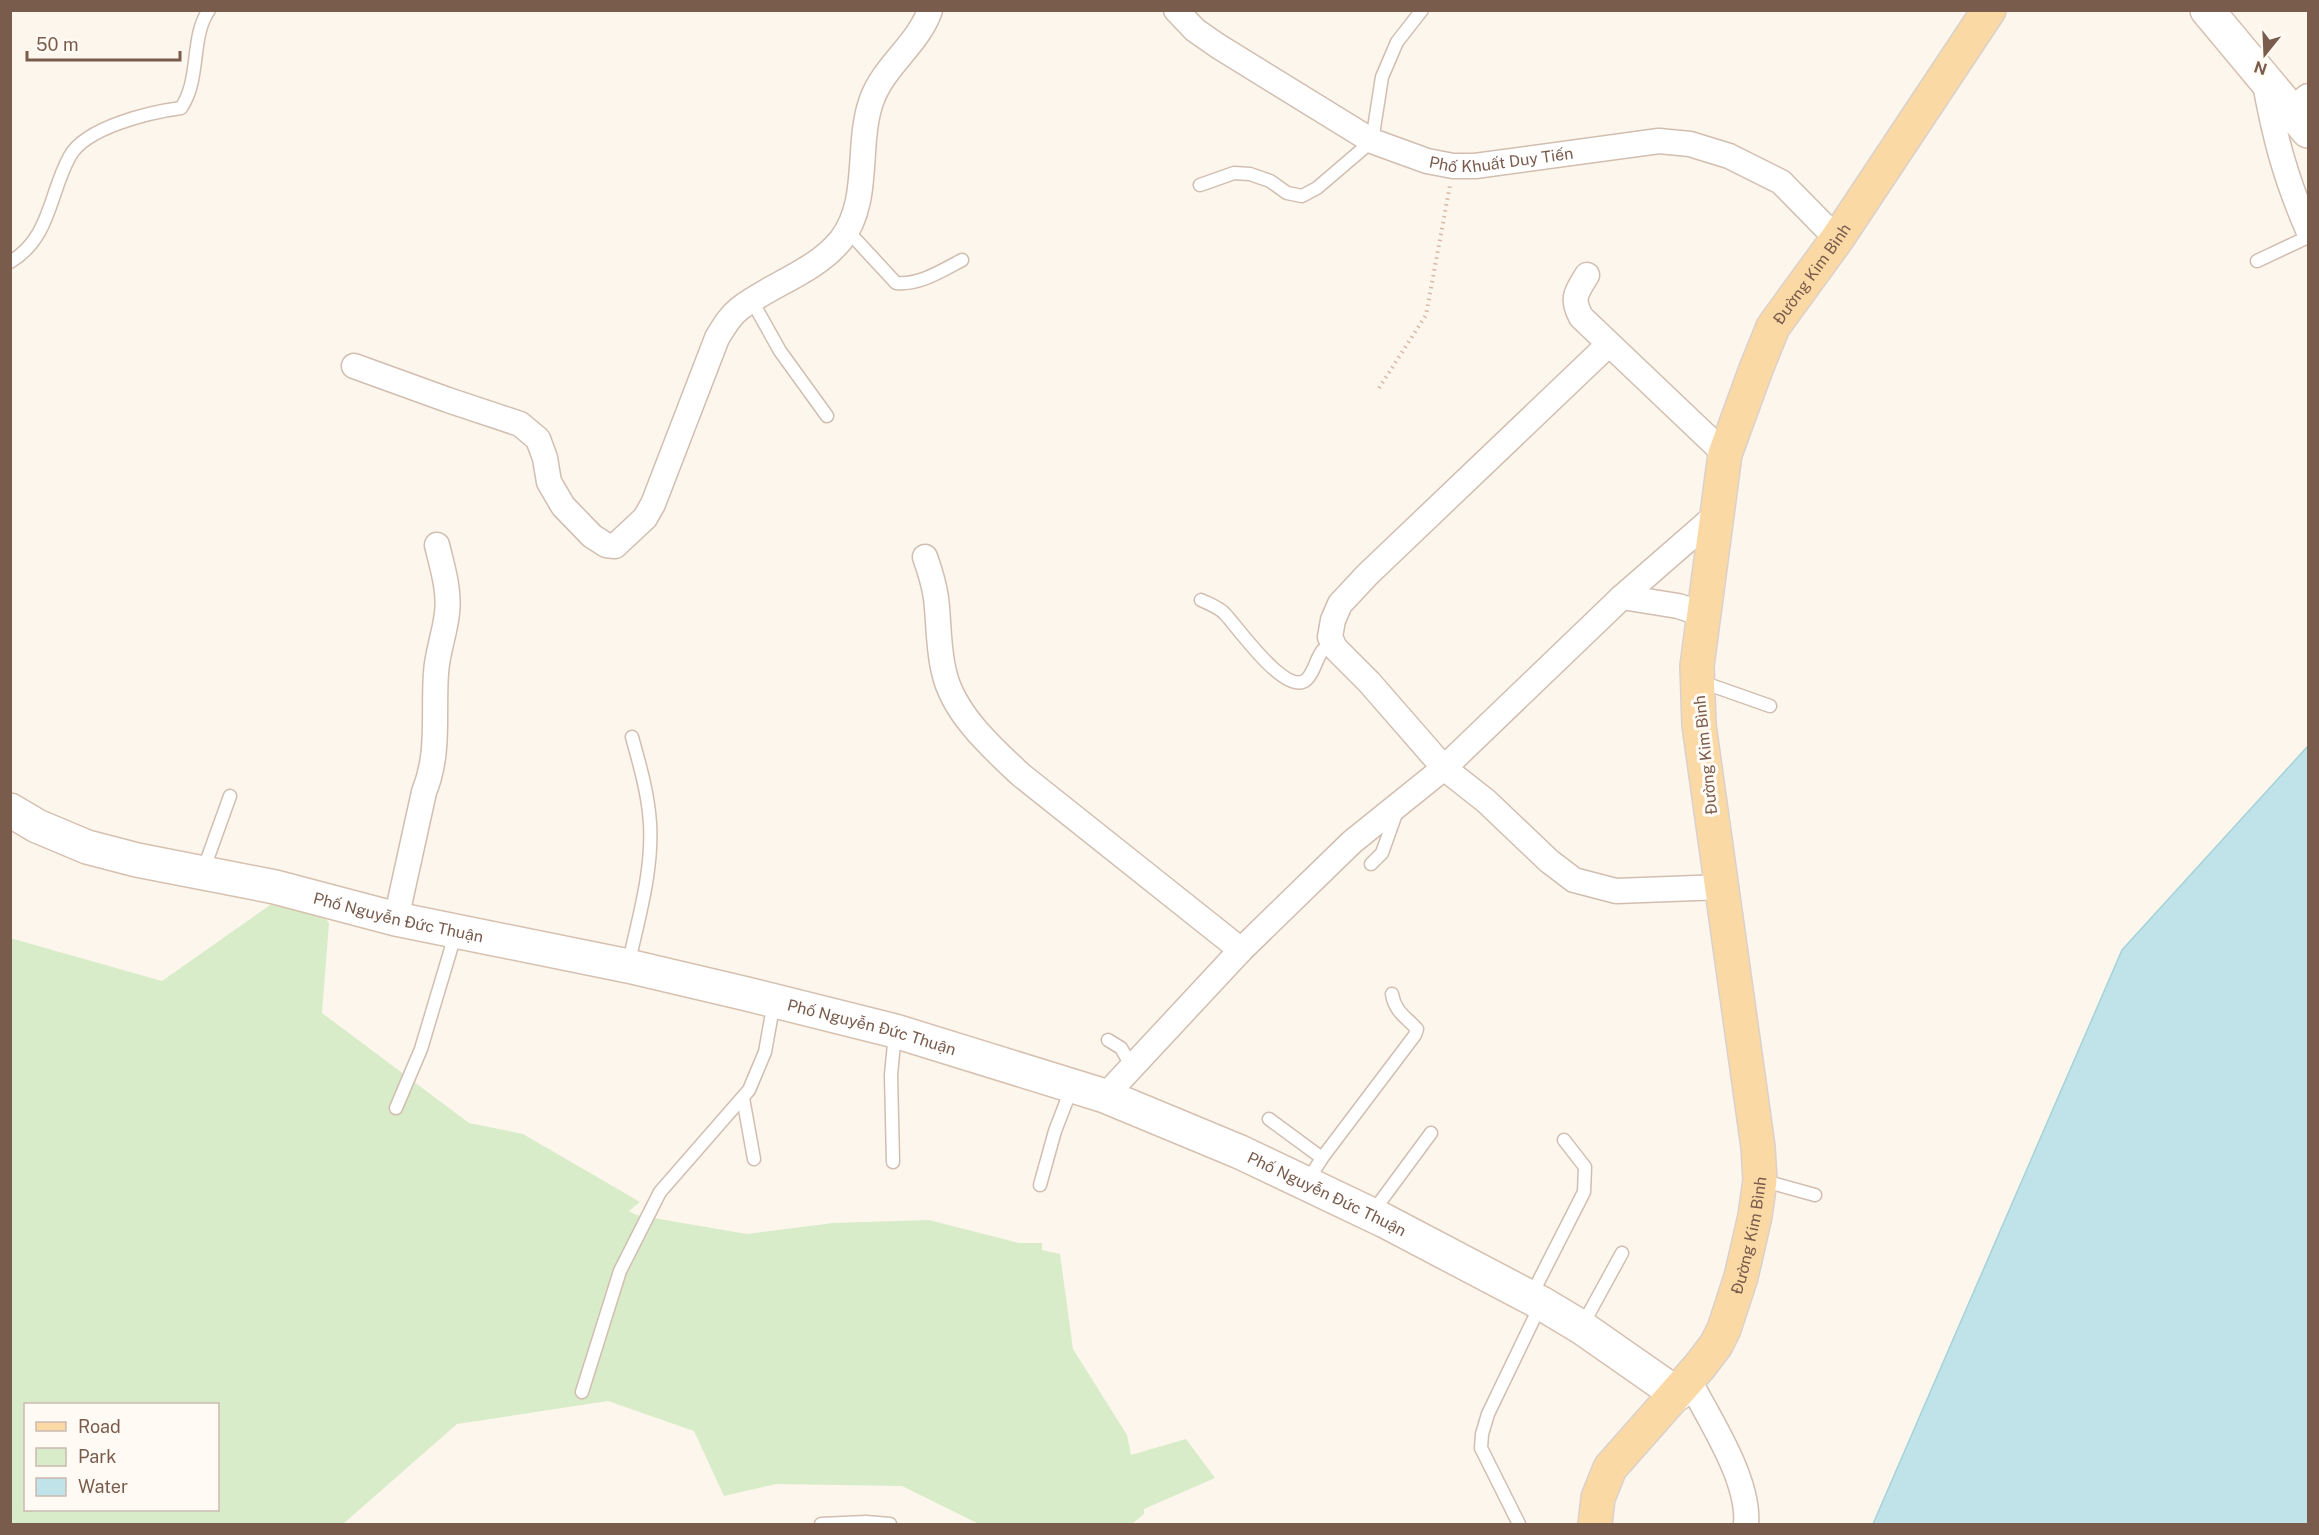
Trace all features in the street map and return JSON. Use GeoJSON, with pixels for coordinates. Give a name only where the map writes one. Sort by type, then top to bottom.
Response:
{"type":"FeatureCollection","features":[{"type":"Feature","properties":{"kind":"main road","name":"Đường Kim Bình"},"geometry":{"type":"LineString","coordinates":[[1594,1524],[1598,1498],[1610,1468],[1683,1387],[1716,1345],[1724,1329],[1741,1277],[1755,1216],[1760,1180],[1758,1147],[1699,725],[1697,666],[1725,454],[1773,327],[1837,239],[1989,10]]}},
{"type":"Feature","properties":{"kind":"street"},"geometry":{"type":"LineString","coordinates":[[354,366],[520,423],[538,439],[545,458],[549,482],[562,506],[592,536],[606,545],[615,546],[645,518],[653,504],[717,338],[726,322],[739,309],[823,257],[842,239],[860,190],[863,135],[870,104],[880,80],[917,34],[930,10]]}},
{"type":"Feature","properties":{"kind":"street","name":"Phố Khuất Duy Tiến"},"geometry":{"type":"LineString","coordinates":[[1176,10],[1195,30],[1218,46],[1372,141],[1427,161],[1453,166],[1474,166],[1659,141],[1690,144],[1729,156],[1781,182],[1837,239]]}},
{"type":"Feature","properties":{"kind":"street"},"geometry":{"type":"LineString","coordinates":[[2207,10],[2264,78],[2303,113]]}},
{"type":"Feature","properties":{"kind":"street"},"geometry":{"type":"LineString","coordinates":[[2264,78],[2274,134],[2292,193],[2308,230]]}},
{"type":"Feature","properties":{"kind":"street"},"geometry":{"type":"LineString","coordinates":[[1587,275],[1578,290],[1574,304],[1581,317],[1725,454]]}},
{"type":"Feature","properties":{"kind":"street"},"geometry":{"type":"LineString","coordinates":[[1609,344],[1367,575],[1340,604],[1333,620],[1330,637],[1335,648],[1369,682],[1444,768],[1486,801],[1549,861],[1574,880],[1616,891],[1723,887]]}},
{"type":"Feature","properties":{"kind":"street"},"geometry":{"type":"LineString","coordinates":[[1105,1096],[1241,950],[1352,842],[1444,768],[1622,597],[1716,515]]}},
{"type":"Feature","properties":{"kind":"street"},"geometry":{"type":"LineString","coordinates":[[396,919],[424,792],[432,773],[435,743],[435,672],[448,612],[437,545]]}},
{"type":"Feature","properties":{"kind":"street"},"geometry":{"type":"LineString","coordinates":[[925,557],[936,597],[944,674],[964,714],[997,753],[1021,775],[1241,950]]}},
{"type":"Feature","properties":{"kind":"street"},"geometry":{"type":"LineString","coordinates":[[1622,597],[1678,606],[1703,614]]}},
{"type":"Feature","properties":{"kind":"street","name":"Phố Nguyễn Đức Thuận"},"geometry":{"type":"LineString","coordinates":[[10,810],[37,826],[87,847],[137,860],[275,887],[396,919],[628,966],[774,1001],[895,1031],[1105,1096],[1240,1152],[1314,1170],[1371,1214],[1536,1300],[1683,1387]]}},
{"type":"Feature","properties":{"kind":"street"},"geometry":{"type":"LineString","coordinates":[[1683,1387],[1737,1475],[1747,1508],[1746,1524]]}},
{"type":"Feature","properties":{"kind":"lane"},"geometry":{"type":"LineString","coordinates":[[10,262],[25,253],[39,234],[70,155],[80,144],[108,127],[156,112],[181,108],[187,99],[196,66],[203,19],[209,10]]}},
{"type":"Feature","properties":{"kind":"lane"},"geometry":{"type":"LineString","coordinates":[[1200,184],[1234,173],[1250,174],[1270,181],[1287,193],[1302,196],[1317,188],[1372,141],[1382,77],[1397,42],[1422,10]]}},
{"type":"Feature","properties":{"kind":"lane"},"geometry":{"type":"LineString","coordinates":[[846,230],[896,283],[908,284],[931,276],[962,260]]}},
{"type":"Feature","properties":{"kind":"lane"},"geometry":{"type":"LineString","coordinates":[[2257,261],[2308,237]]}},
{"type":"Feature","properties":{"kind":"lane"},"geometry":{"type":"LineString","coordinates":[[752,301],[780,351],[827,416]]}},
{"type":"Feature","properties":{"kind":"lane"},"geometry":{"type":"LineString","coordinates":[[1201,600],[1225,614],[1236,630],[1277,672],[1292,682],[1300,683],[1307,679],[1323,650],[1335,648]]}},
{"type":"Feature","properties":{"kind":"lane"},"geometry":{"type":"LineString","coordinates":[[1698,680],[1770,706]]}},
{"type":"Feature","properties":{"kind":"lane"},"geometry":{"type":"LineString","coordinates":[[628,966],[650,854],[650,824],[645,784],[632,737]]}},
{"type":"Feature","properties":{"kind":"lane"},"geometry":{"type":"LineString","coordinates":[[202,872],[230,796]]}},
{"type":"Feature","properties":{"kind":"lane"},"geometry":{"type":"LineString","coordinates":[[1371,864],[1382,853],[1399,804]]}},
{"type":"Feature","properties":{"kind":"lane"},"geometry":{"type":"LineString","coordinates":[[396,1108],[421,1049],[457,931]]}},
{"type":"Feature","properties":{"kind":"lane"},"geometry":{"type":"LineString","coordinates":[[1269,1119],[1314,1170],[1415,1035],[1417,1029],[1399,1014],[1392,994]]}},
{"type":"Feature","properties":{"kind":"lane"},"geometry":{"type":"LineString","coordinates":[[582,1392],[620,1271],[660,1191],[749,1090],[765,1052],[774,1001]]}},
{"type":"Feature","properties":{"kind":"lane"},"geometry":{"type":"LineString","coordinates":[[893,1162],[891,1075],[895,1031]]}},
{"type":"Feature","properties":{"kind":"lane"},"geometry":{"type":"LineString","coordinates":[[1108,1040],[1121,1048],[1132,1067]]}},
{"type":"Feature","properties":{"kind":"lane"},"geometry":{"type":"LineString","coordinates":[[1040,1185],[1055,1131],[1072,1086]]}},
{"type":"Feature","properties":{"kind":"lane"},"geometry":{"type":"LineString","coordinates":[[743,1098],[754,1160]]}},
{"type":"Feature","properties":{"kind":"lane"},"geometry":{"type":"LineString","coordinates":[[1371,1214],[1431,1133]]}},
{"type":"Feature","properties":{"kind":"lane"},"geometry":{"type":"LineString","coordinates":[[1519,1524],[1481,1448],[1482,1434],[1488,1414],[1536,1300],[1584,1192],[1585,1167],[1564,1140]]}},
{"type":"Feature","properties":{"kind":"lane"},"geometry":{"type":"LineString","coordinates":[[1760,1180],[1815,1195]]}},
{"type":"Feature","properties":{"kind":"lane"},"geometry":{"type":"LineString","coordinates":[[1581,1327],[1623,1253]]}},
{"type":"Feature","properties":{"kind":"lane"},"geometry":{"type":"LineString","coordinates":[[821,1524],[866,1522],[891,1524]]}},
{"type":"Feature","properties":{"kind":"path"},"geometry":{"type":"LineString","coordinates":[[1379,388],[1426,315],[1453,166]]}},
{"type":"Feature","properties":{"kind":"green space"},"geometry":{"type":"Polygon","coordinates":[[[300,884],[329,923],[322,1013],[469,1123],[523,1134],[640,1202],[629,1211],[636,1215],[747,1234],[833,1223],[929,1220],[1019,1243],[1042,1243],[1042,1250],[1060,1254],[1073,1349],[1127,1435],[1131,1455],[1186,1439],[1215,1478],[1144,1509],[1144,1514],[1132,1524],[979,1524],[902,1486],[776,1484],[724,1496],[694,1431],[608,1401],[457,1424],[343,1524],[11,1524],[10,938],[162,981],[300,884]]]}},
{"type":"Feature","properties":{"kind":"water"},"geometry":{"type":"Polygon","coordinates":[[[2308,746],[2308,1524],[1873,1524],[2122,950],[2308,746]]]}}]}
